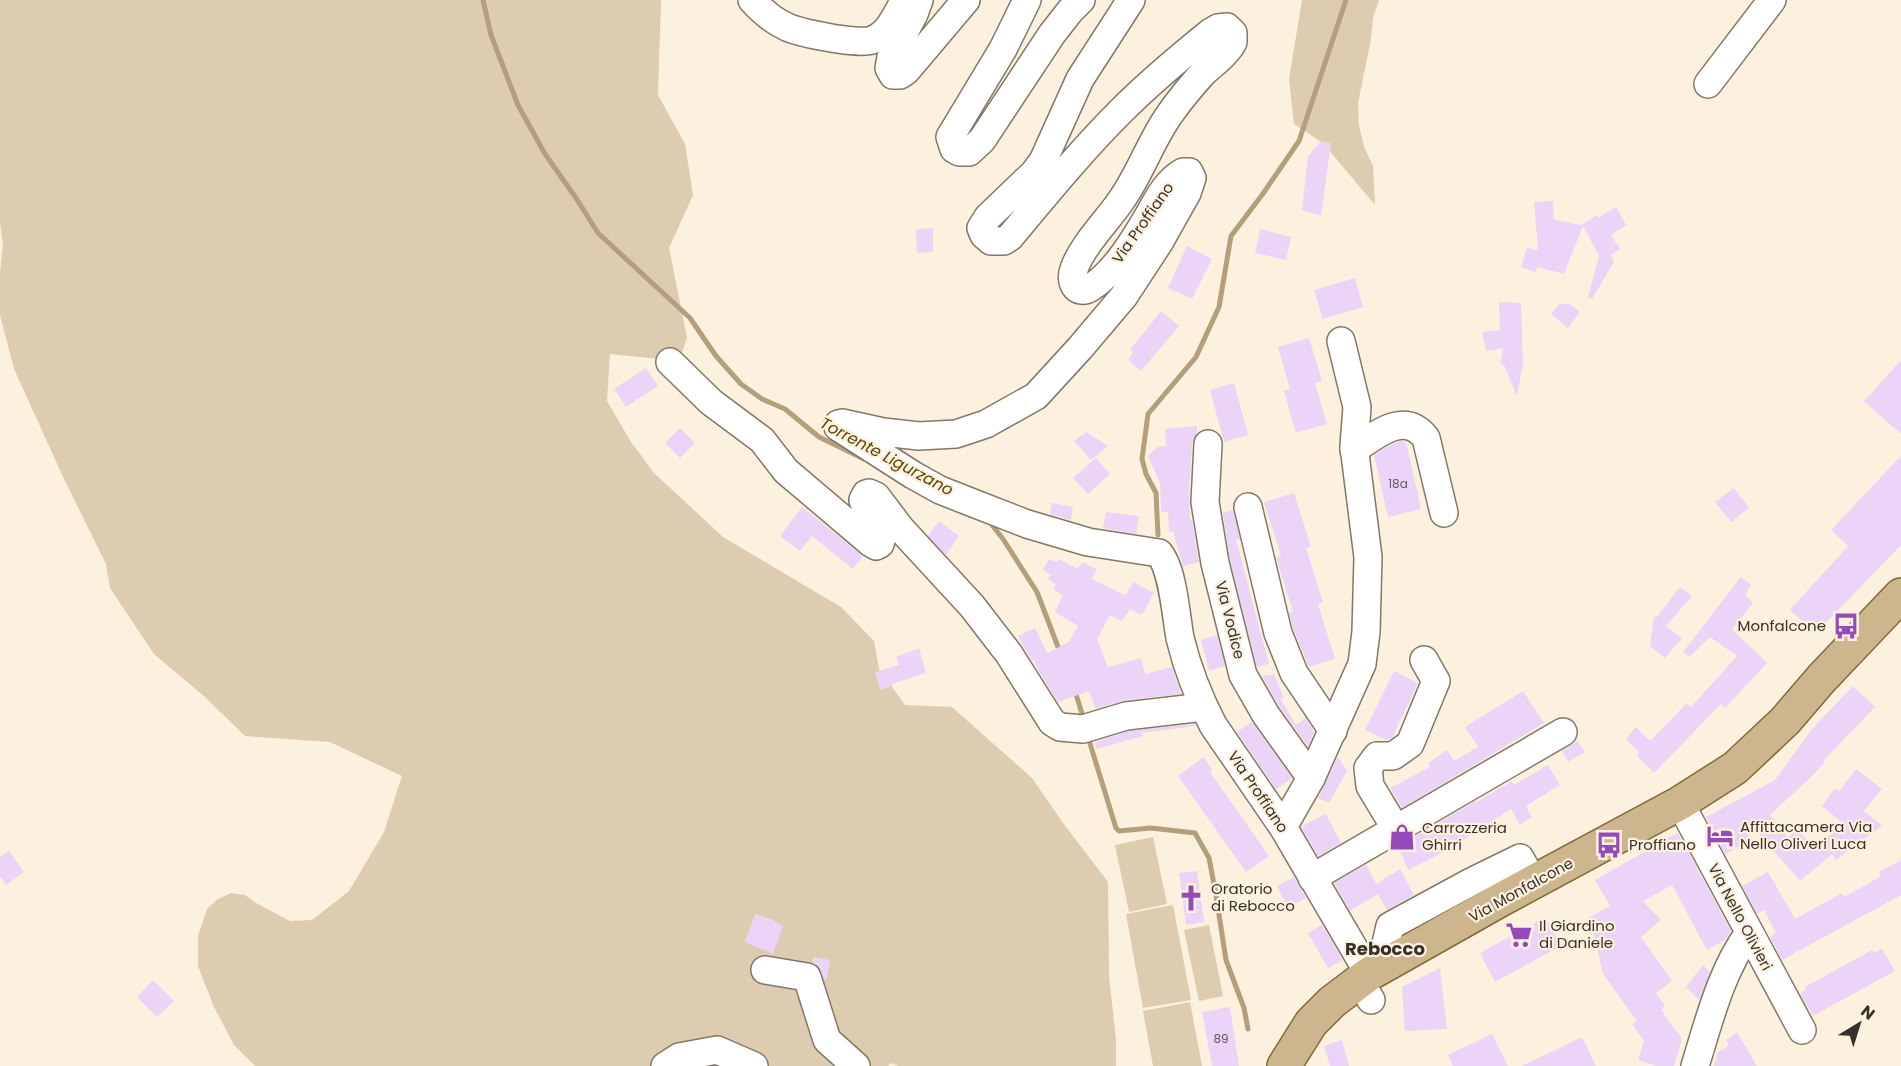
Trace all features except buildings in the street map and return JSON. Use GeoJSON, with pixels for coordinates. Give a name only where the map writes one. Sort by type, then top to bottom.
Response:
{"type":"FeatureCollection","features":[{"type":"Feature","properties":{"kind":"main road","name":"Via Monfalcone"},"geometry":{"type":"LineString","coordinates":[[1284,1066],[1311,1023],[1332,1002],[1370,981],[1489,889],[1534,883],[1680,803],[1735,768],[1785,721],[1822,678],[1901,595]]}},
{"type":"Feature","properties":{"kind":"street"},"geometry":{"type":"LineString","coordinates":[[752,0],[762,11],[785,26],[823,37],[870,41],[890,27],[907,0]]}},
{"type":"Feature","properties":{"kind":"street"},"geometry":{"type":"LineString","coordinates":[[919,0],[891,57],[889,68],[893,75],[900,75],[906,71],[966,0]]}},
{"type":"Feature","properties":{"kind":"street"},"geometry":{"type":"LineString","coordinates":[[1027,0],[1003,49],[950,136],[954,149],[959,152],[969,152],[982,140],[1052,34],[1081,0]]}},
{"type":"Feature","properties":{"kind":"street","name":"Via Proffiano"},"geometry":{"type":"LineString","coordinates":[[1131,0],[1080,78],[1038,167],[988,217],[981,228],[984,235],[992,241],[1004,241],[1010,237],[1084,150],[1121,111],[1211,32],[1227,27],[1233,33],[1233,42],[1230,47],[1194,83],[1167,118],[1122,199],[1080,255],[1074,269],[1072,280],[1076,289],[1088,290],[1096,284],[1127,250],[1169,182],[1184,172],[1189,172],[1192,178],[1187,193],[1160,241],[1124,296],[1036,396],[986,424],[956,434],[920,436],[883,432],[846,423],[838,425],[840,429],[940,490],[1027,524],[1088,542],[1159,553],[1166,565],[1181,640],[1212,725],[1283,827],[1370,981]]}},
{"type":"Feature","properties":{"kind":"street"},"geometry":{"type":"LineString","coordinates":[[1708,84],[1772,0]]}},
{"type":"Feature","properties":{"kind":"street"},"geometry":{"type":"LineString","coordinates":[[1283,827],[1334,731],[1362,664],[1366,632],[1368,557],[1353,434],[1357,407],[1341,341]]}},
{"type":"Feature","properties":{"kind":"street"},"geometry":{"type":"LineString","coordinates":[[670,362],[711,402],[762,440],[786,471],[876,546],[882,539],[880,530],[863,500],[869,493],[876,496],[901,529],[972,606],[1009,654],[1052,722],[1060,727],[1083,729],[1126,716],[1204,707]]}},
{"type":"Feature","properties":{"kind":"street"},"geometry":{"type":"LineString","coordinates":[[1354,450],[1374,436],[1398,425],[1410,425],[1420,430],[1426,438],[1444,513]]}},
{"type":"Feature","properties":{"kind":"street","name":"Via Vodice"},"geometry":{"type":"LineString","coordinates":[[1208,444],[1205,502],[1215,563],[1243,675],[1266,715],[1311,778]]}},
{"type":"Feature","properties":{"kind":"street"},"geometry":{"type":"LineString","coordinates":[[1248,507],[1278,633],[1294,674],[1334,731]]}},
{"type":"Feature","properties":{"kind":"street"},"geometry":{"type":"LineString","coordinates":[[1396,829],[1370,786],[1368,768],[1377,756],[1393,756],[1410,744],[1436,681],[1424,660]]}},
{"type":"Feature","properties":{"kind":"street"},"geometry":{"type":"LineString","coordinates":[[1312,878],[1563,732]]}},
{"type":"Feature","properties":{"kind":"street","name":"Via Nello Olivieri"},"geometry":{"type":"LineString","coordinates":[[1680,803],[1802,1030]]}},
{"type":"Feature","properties":{"kind":"street"},"geometry":{"type":"LineString","coordinates":[[1695,1066],[1712,1010],[1736,951],[1749,933]]}},
{"type":"Feature","properties":{"kind":"street"},"geometry":{"type":"LineString","coordinates":[[765,970],[807,977],[827,1040],[856,1066]]}},
{"type":"Feature","properties":{"kind":"street"},"geometry":{"type":"LineString","coordinates":[[665,1066],[679,1057],[717,1050],[754,1066]]}},
{"type":"Feature","properties":{"kind":"shaded area"},"geometry":{"type":"Polygon","coordinates":[[[0,0],[661,0],[658,95],[685,144],[693,195],[669,248],[687,338],[679,361],[610,354],[607,401],[631,442],[654,473],[723,537],[841,607],[874,641],[879,669],[905,705],[952,707],[1032,778],[1108,882],[1109,976],[1116,1040],[1116,1066],[899,1066],[890,1063],[888,1066],[255,1066],[234,1045],[214,1007],[198,966],[198,936],[207,909],[218,899],[231,893],[245,895],[290,921],[312,920],[349,891],[384,832],[402,776],[330,742],[245,736],[205,697],[154,654],[110,588],[106,564],[14,369],[0,315],[0,272],[3,244],[0,223],[0,0]]]}},
{"type":"Feature","properties":{"kind":"shaded area"},"geometry":{"type":"Polygon","coordinates":[[[1302,0],[1379,0],[1373,18],[1358,103],[1359,125],[1364,147],[1373,166],[1375,205],[1323,143],[1294,124],[1289,79],[1302,0]]]}},
{"type":"Feature","properties":{"kind":"shaded area"},"geometry":{"type":"Polygon","coordinates":[[[1153,837],[1167,904],[1129,912],[1115,845],[1153,837]]]}},
{"type":"Feature","properties":{"kind":"shaded area"},"geometry":{"type":"Polygon","coordinates":[[[1173,905],[1191,1000],[1143,1008],[1126,914],[1173,905]]]}},
{"type":"Feature","properties":{"kind":"shaded area"},"geometry":{"type":"Polygon","coordinates":[[[1209,925],[1223,996],[1199,1001],[1184,930],[1209,925]]]}},
{"type":"Feature","properties":{"kind":"shaded area"},"geometry":{"type":"Polygon","coordinates":[[[1190,1002],[1202,1066],[1153,1066],[1143,1011],[1190,1002]]]}},
{"type":"Feature","properties":{"kind":"waterway","name":"Torrente Ligurzano"},"geometry":{"type":"LineString","coordinates":[[483,0],[491,35],[518,105],[545,154],[598,233],[690,318],[716,356],[741,384],[762,399],[785,409],[819,437],[864,459]]}},
{"type":"Feature","properties":{"kind":"waterway","name":"Torrente Ligurzano"},"geometry":{"type":"LineString","coordinates":[[1158,535],[1156,493],[1146,474],[1142,459],[1148,414],[1196,357],[1219,307],[1231,236],[1299,141],[1346,0]]}},
{"type":"Feature","properties":{"kind":"waterway","name":"Torrente Ligurzano"},"geometry":{"type":"LineString","coordinates":[[989,521],[1037,592],[1060,652]]}},
{"type":"Feature","properties":{"kind":"waterway","name":"Torrente Ligurzano"},"geometry":{"type":"LineString","coordinates":[[1075,691],[1084,720]]}},
{"type":"Feature","properties":{"kind":"waterway","name":"Torrente Ligurzano"},"geometry":{"type":"LineString","coordinates":[[1088,737],[1116,828],[1119,831],[1151,828],[1195,833],[1209,858],[1226,960],[1244,1008],[1248,1029]]}},
{"type":"Feature","properties":{"kind":"place","name":"Monfalcone"},"geometry":{"type":"Point","coordinates":[1846,626]}},
{"type":"Feature","properties":{"kind":"place","name":"Affittacamera Via Nello Oliveri Luca"},"geometry":{"type":"Point","coordinates":[1720,836]}},
{"type":"Feature","properties":{"kind":"place","name":"Carrozzeria Ghirri"},"geometry":{"type":"Point","coordinates":[1402,837]}},
{"type":"Feature","properties":{"kind":"place","name":"Proffiano"},"geometry":{"type":"Point","coordinates":[1609,845]}},
{"type":"Feature","properties":{"kind":"place","name":"Oratorio di Rebocco"},"geometry":{"type":"Point","coordinates":[1191,898]}},
{"type":"Feature","properties":{"kind":"place","name":"Il Giardino di Daniele"},"geometry":{"type":"Point","coordinates":[1519,935]}},
{"type":"Feature","properties":{"kind":"district","name":"Rebocco"},"geometry":{"type":"Point","coordinates":[1385,949]}}]}
